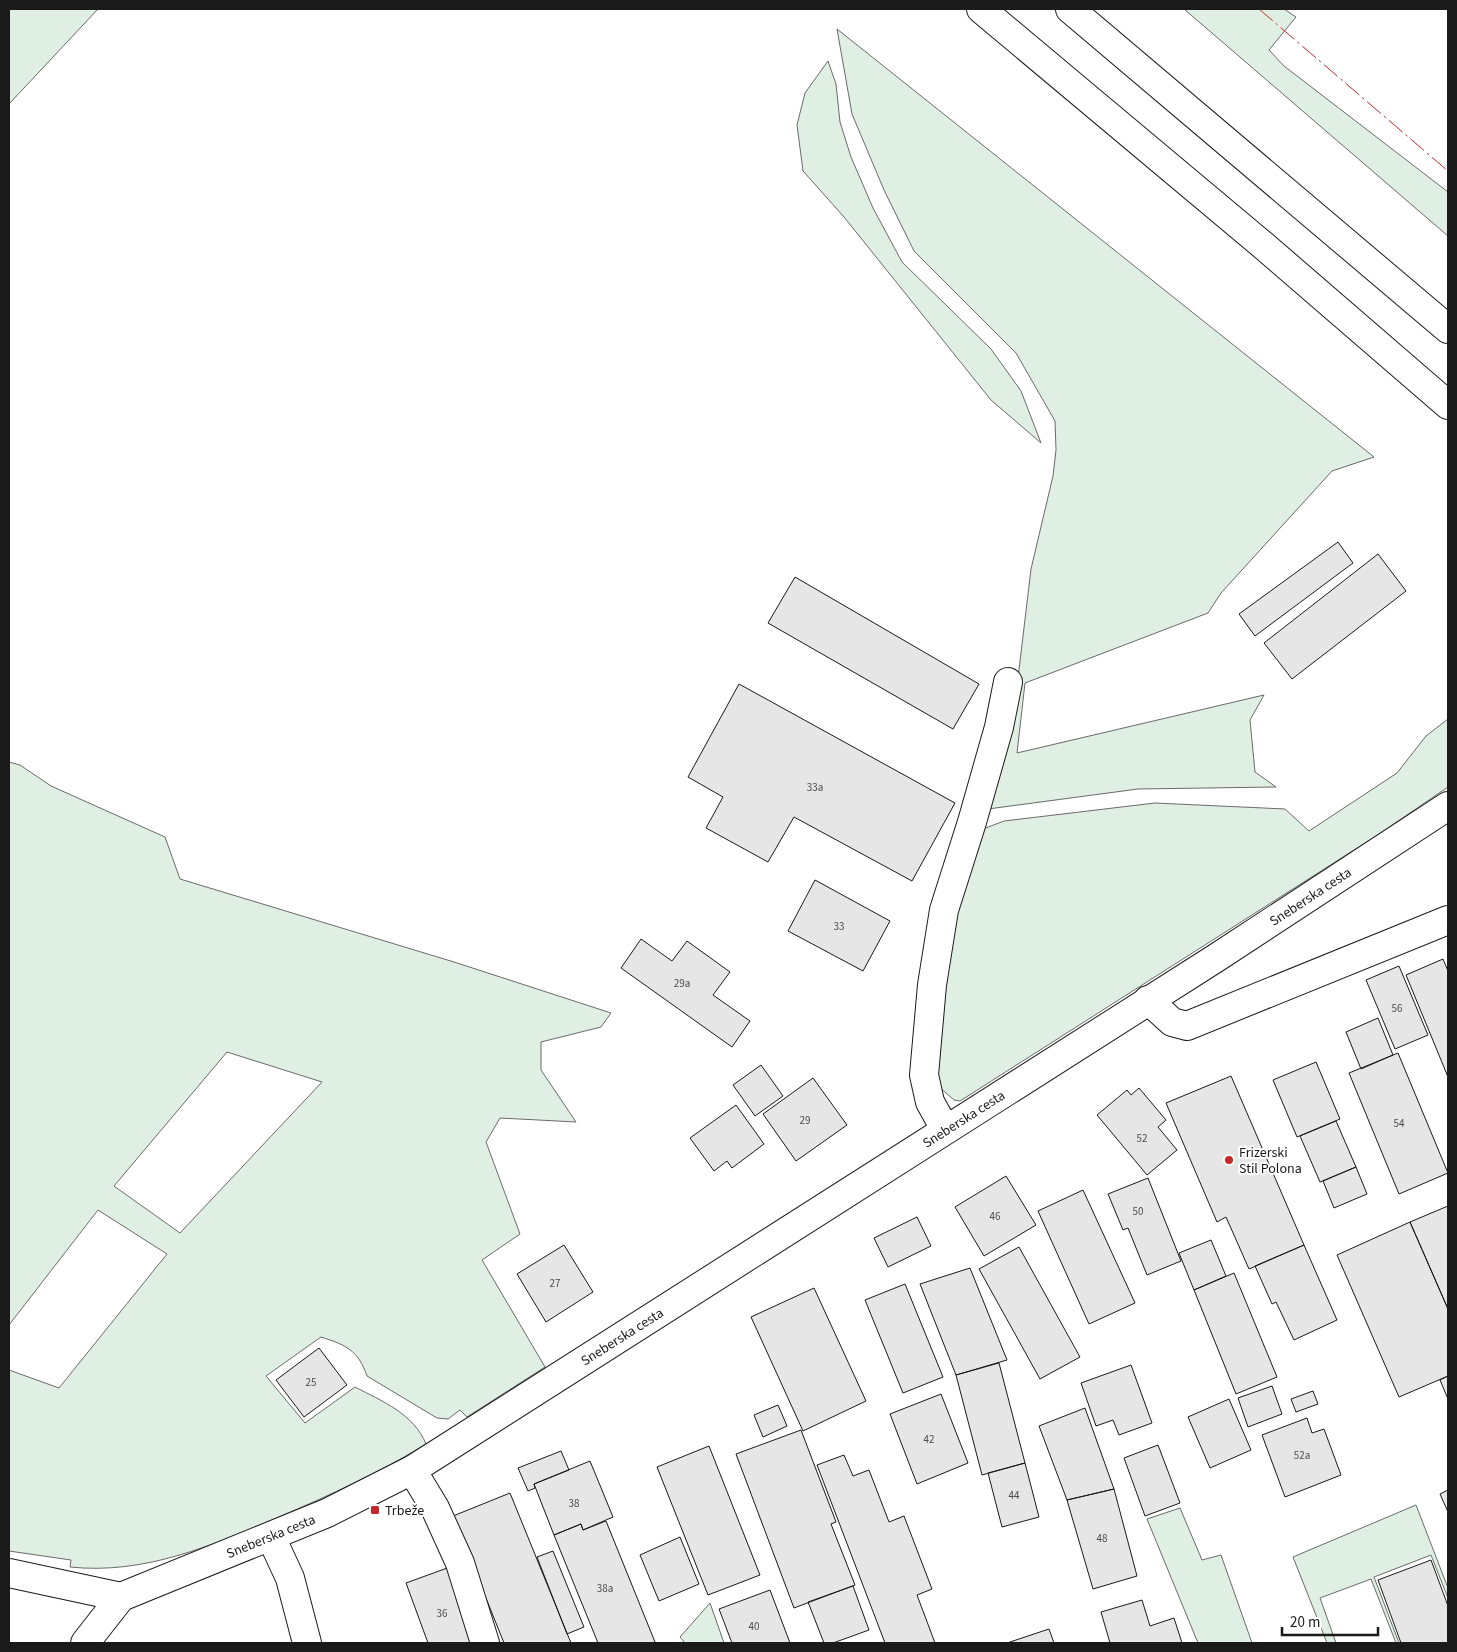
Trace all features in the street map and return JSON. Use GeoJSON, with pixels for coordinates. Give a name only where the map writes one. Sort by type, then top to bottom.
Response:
{"type":"FeatureCollection","features":[{"type":"Feature","properties":{"kind":"main road"},"geometry":{"type":"LineString","coordinates":[[981,9],[1264,246],[1448,405]]}},
{"type":"Feature","properties":{"kind":"main road"},"geometry":{"type":"LineString","coordinates":[[1070,9],[1448,329]]}},
{"type":"Feature","properties":{"kind":"main road"},"geometry":{"type":"LineString","coordinates":[[945,1129],[930,1102],[924,1075],[932,985],[944,910],[980,796],[999,727],[1008,682]]}},
{"type":"Feature","properties":{"kind":"main road","name":"Sneberska cesta"},"geometry":{"type":"LineString","coordinates":[[121,1597],[327,1513],[412,1470],[1448,806]]}},
{"type":"Feature","properties":{"kind":"main road"},"geometry":{"type":"LineString","coordinates":[[1148,1000],[1172,1022],[1187,1026],[1448,920]]}},
{"type":"Feature","properties":{"kind":"main road"},"geometry":{"type":"LineString","coordinates":[[412,1470],[435,1508],[460,1563],[485,1643]]}},
{"type":"Feature","properties":{"kind":"main road"},"geometry":{"type":"LineString","coordinates":[[271,1537],[290,1578],[308,1643]]}},
{"type":"Feature","properties":{"kind":"main road"},"geometry":{"type":"LineString","coordinates":[[9,1573],[121,1597],[85,1643]]}},
{"type":"Feature","properties":{"kind":"green space"},"geometry":{"type":"Polygon","coordinates":[[[9,9],[98,9],[9,104],[9,9]]]}},
{"type":"Feature","properties":{"kind":"green space"},"geometry":{"type":"Polygon","coordinates":[[[1184,9],[1284,9],[1296,17],[1269,50],[1284,66],[1448,192],[1448,236],[1184,9]]]}},
{"type":"Feature","properties":{"kind":"green space"},"geometry":{"type":"Polygon","coordinates":[[[837,29],[1374,457],[1332,471],[1221,593],[1208,613],[1025,683],[1017,753],[1264,695],[1250,720],[1255,772],[1276,787],[1138,789],[988,809],[1018,678],[1031,569],[1053,476],[1056,450],[1055,421],[1016,353],[914,251],[884,190],[852,114],[837,29]]]}},
{"type":"Feature","properties":{"kind":"green space"},"geometry":{"type":"Polygon","coordinates":[[[828,61],[836,84],[840,122],[851,157],[873,208],[902,262],[991,349],[1021,391],[1041,443],[991,400],[844,217],[803,171],[797,125],[805,93],[828,61]]]}},
{"type":"Feature","properties":{"kind":"green space"},"geometry":{"type":"Polygon","coordinates":[[[1448,719],[1448,787],[1376,836],[960,1101],[954,1100],[938,1086],[936,1035],[954,912],[983,829],[1004,821],[1155,803],[1285,809],[1309,831],[1397,773],[1426,736],[1448,719]]]}},
{"type":"Feature","properties":{"kind":"green space"},"geometry":{"type":"Polygon","coordinates":[[[9,762],[20,765],[51,786],[165,837],[180,879],[454,962],[611,1013],[601,1027],[541,1042],[541,1070],[576,1122],[500,1118],[486,1142],[520,1234],[482,1260],[545,1367],[467,1417],[460,1410],[448,1419],[437,1418],[367,1376],[360,1360],[355,1354],[344,1346],[321,1337],[266,1376],[305,1423],[355,1387],[386,1403],[414,1424],[426,1444],[372,1474],[229,1538],[178,1556],[152,1562],[98,1568],[70,1567],[71,1560],[9,1551],[9,1370],[59,1388],[167,1254],[98,1210],[9,1325],[9,762]],[[227,1052],[114,1186],[180,1233],[322,1082],[227,1052]]]}},
{"type":"Feature","properties":{"kind":"green space"},"geometry":{"type":"Polygon","coordinates":[[[1416,1505],[1448,1588],[1448,1598],[1431,1555],[1374,1577],[1399,1643],[1396,1643],[1371,1579],[1320,1598],[1336,1643],[1327,1643],[1293,1557],[1416,1505]]]}},
{"type":"Feature","properties":{"kind":"green space"},"geometry":{"type":"Polygon","coordinates":[[[1180,1508],[1202,1560],[1221,1555],[1252,1643],[1198,1643],[1147,1519],[1180,1508]]]}},
{"type":"Feature","properties":{"kind":"green space"},"geometry":{"type":"Polygon","coordinates":[[[710,1603],[724,1643],[685,1643],[680,1637],[710,1603]]]}},
{"type":"Feature","properties":{"kind":"building"},"geometry":{"type":"Polygon","coordinates":[[[1338,542],[1353,563],[1255,636],[1239,614],[1338,542]]]}},
{"type":"Feature","properties":{"kind":"building"},"geometry":{"type":"Polygon","coordinates":[[[1378,554],[1406,591],[1292,679],[1264,643],[1378,554]]]}},
{"type":"Feature","properties":{"kind":"building"},"geometry":{"type":"Polygon","coordinates":[[[795,577],[979,684],[953,729],[768,623],[795,577]]]}},
{"type":"Feature","properties":{"kind":"building"},"geometry":{"type":"Polygon","coordinates":[[[739,684],[955,803],[912,881],[794,817],[768,862],[706,828],[723,797],[688,777],[739,684]]]}},
{"type":"Feature","properties":{"kind":"building"},"geometry":{"type":"Polygon","coordinates":[[[815,880],[890,921],[863,971],[788,931],[815,880]]]}},
{"type":"Feature","properties":{"kind":"building"},"geometry":{"type":"Polygon","coordinates":[[[641,939],[672,961],[687,941],[730,972],[713,995],[750,1021],[732,1047],[621,968],[641,939]]]}},
{"type":"Feature","properties":{"kind":"building"},"geometry":{"type":"Polygon","coordinates":[[[1443,959],[1448,971],[1448,1077],[1406,975],[1443,959]]]}},
{"type":"Feature","properties":{"kind":"building"},"geometry":{"type":"Polygon","coordinates":[[[1399,966],[1428,1035],[1395,1049],[1366,980],[1399,966]]]}},
{"type":"Feature","properties":{"kind":"building"},"geometry":{"type":"Polygon","coordinates":[[[1378,1018],[1393,1055],[1361,1069],[1346,1032],[1378,1018]]]}},
{"type":"Feature","properties":{"kind":"building"},"geometry":{"type":"Polygon","coordinates":[[[1398,1053],[1448,1173],[1399,1194],[1349,1073],[1398,1053]]]}},
{"type":"Feature","properties":{"kind":"building"},"geometry":{"type":"Polygon","coordinates":[[[1316,1062],[1340,1119],[1297,1137],[1273,1080],[1316,1062]]]}},
{"type":"Feature","properties":{"kind":"building"},"geometry":{"type":"Polygon","coordinates":[[[761,1065],[783,1096],[755,1116],[733,1085],[761,1065]]]}},
{"type":"Feature","properties":{"kind":"building","name":"Frizerski Stil Polona"},"geometry":{"type":"Polygon","coordinates":[[[1231,1076],[1304,1245],[1249,1269],[1226,1217],[1217,1222],[1166,1103],[1231,1076]]]}},
{"type":"Feature","properties":{"kind":"building"},"geometry":{"type":"Polygon","coordinates":[[[813,1078],[847,1125],[796,1161],[763,1114],[813,1078]]]}},
{"type":"Feature","properties":{"kind":"building"},"geometry":{"type":"Polygon","coordinates":[[[1139,1088],[1166,1120],[1158,1127],[1177,1150],[1147,1175],[1097,1115],[1127,1090],[1131,1095],[1139,1088]]]}},
{"type":"Feature","properties":{"kind":"building"},"geometry":{"type":"Polygon","coordinates":[[[736,1105],[764,1144],[732,1168],[727,1161],[714,1171],[690,1138],[736,1105]]]}},
{"type":"Feature","properties":{"kind":"building"},"geometry":{"type":"Polygon","coordinates":[[[1336,1121],[1356,1167],[1320,1182],[1300,1136],[1336,1121]]]}},
{"type":"Feature","properties":{"kind":"building"},"geometry":{"type":"Polygon","coordinates":[[[1356,1167],[1367,1194],[1334,1208],[1323,1181],[1356,1167]]]}},
{"type":"Feature","properties":{"kind":"building"},"geometry":{"type":"Polygon","coordinates":[[[1006,1176],[1036,1225],[984,1256],[955,1207],[1006,1176]]]}},
{"type":"Feature","properties":{"kind":"building"},"geometry":{"type":"Polygon","coordinates":[[[1148,1178],[1181,1261],[1147,1275],[1128,1228],[1123,1230],[1108,1194],[1148,1178]]]}},
{"type":"Feature","properties":{"kind":"building"},"geometry":{"type":"Polygon","coordinates":[[[1083,1190],[1135,1303],[1089,1324],[1038,1211],[1083,1190]]]}},
{"type":"Feature","properties":{"kind":"building"},"geometry":{"type":"Polygon","coordinates":[[[1448,1206],[1448,1309],[1410,1222],[1448,1206]]]}},
{"type":"Feature","properties":{"kind":"building"},"geometry":{"type":"Polygon","coordinates":[[[917,1217],[931,1246],[888,1267],[874,1238],[917,1217]]]}},
{"type":"Feature","properties":{"kind":"building"},"geometry":{"type":"Polygon","coordinates":[[[1410,1222],[1448,1309],[1448,1376],[1399,1397],[1337,1255],[1410,1222]]]}},
{"type":"Feature","properties":{"kind":"building"},"geometry":{"type":"Polygon","coordinates":[[[1211,1240],[1226,1276],[1194,1290],[1179,1253],[1211,1240]]]}},
{"type":"Feature","properties":{"kind":"building"},"geometry":{"type":"Polygon","coordinates":[[[564,1245],[593,1292],[546,1322],[517,1274],[564,1245]]]}},
{"type":"Feature","properties":{"kind":"building"},"geometry":{"type":"Polygon","coordinates":[[[1304,1245],[1337,1320],[1294,1340],[1276,1302],[1272,1304],[1255,1266],[1304,1245]]]}},
{"type":"Feature","properties":{"kind":"building"},"geometry":{"type":"Polygon","coordinates":[[[1019,1247],[1080,1357],[1040,1379],[979,1269],[1019,1247]]]}},
{"type":"Feature","properties":{"kind":"building"},"geometry":{"type":"Polygon","coordinates":[[[970,1268],[1007,1360],[956,1375],[920,1284],[970,1268]]]}},
{"type":"Feature","properties":{"kind":"building"},"geometry":{"type":"Polygon","coordinates":[[[1234,1273],[1277,1377],[1236,1394],[1194,1290],[1234,1273]]]}},
{"type":"Feature","properties":{"kind":"building"},"geometry":{"type":"Polygon","coordinates":[[[905,1284],[943,1377],[903,1393],[865,1300],[905,1284]]]}},
{"type":"Feature","properties":{"kind":"building"},"geometry":{"type":"Polygon","coordinates":[[[814,1288],[866,1401],[803,1431],[751,1317],[814,1288]]]}},
{"type":"Feature","properties":{"kind":"building"},"geometry":{"type":"Polygon","coordinates":[[[319,1348],[347,1385],[304,1417],[276,1380],[319,1348]]]}},
{"type":"Feature","properties":{"kind":"building"},"geometry":{"type":"Polygon","coordinates":[[[999,1363],[1025,1463],[982,1475],[956,1375],[999,1363]]]}},
{"type":"Feature","properties":{"kind":"building"},"geometry":{"type":"Polygon","coordinates":[[[1131,1365],[1152,1423],[1119,1435],[1113,1420],[1096,1426],[1081,1383],[1131,1365]]]}},
{"type":"Feature","properties":{"kind":"building"},"geometry":{"type":"Polygon","coordinates":[[[1448,1376],[1448,1399],[1440,1380],[1448,1376]]]}},
{"type":"Feature","properties":{"kind":"building"},"geometry":{"type":"Polygon","coordinates":[[[1272,1386],[1282,1414],[1248,1427],[1238,1398],[1272,1386]]]}},
{"type":"Feature","properties":{"kind":"building"},"geometry":{"type":"Polygon","coordinates":[[[1313,1391],[1318,1404],[1296,1412],[1291,1399],[1313,1391]]]}},
{"type":"Feature","properties":{"kind":"building"},"geometry":{"type":"Polygon","coordinates":[[[941,1394],[968,1463],[917,1484],[890,1414],[941,1394]]]}},
{"type":"Feature","properties":{"kind":"building"},"geometry":{"type":"Polygon","coordinates":[[[1229,1399],[1251,1450],[1210,1468],[1188,1417],[1229,1399]]]}},
{"type":"Feature","properties":{"kind":"building"},"geometry":{"type":"Polygon","coordinates":[[[778,1405],[787,1426],[763,1437],[754,1415],[778,1405]]]}},
{"type":"Feature","properties":{"kind":"building"},"geometry":{"type":"Polygon","coordinates":[[[1085,1408],[1114,1489],[1067,1500],[1039,1426],[1085,1408]]]}},
{"type":"Feature","properties":{"kind":"building"},"geometry":{"type":"Polygon","coordinates":[[[1307,1418],[1312,1433],[1324,1429],[1341,1475],[1285,1497],[1262,1435],[1307,1418]]]}},
{"type":"Feature","properties":{"kind":"building"},"geometry":{"type":"Polygon","coordinates":[[[801,1430],[836,1522],[831,1524],[855,1585],[794,1608],[736,1454],[801,1430]]]}},
{"type":"Feature","properties":{"kind":"building"},"geometry":{"type":"Polygon","coordinates":[[[1158,1445],[1180,1503],[1145,1516],[1124,1458],[1158,1445]]]}},
{"type":"Feature","properties":{"kind":"building"},"geometry":{"type":"Polygon","coordinates":[[[709,1446],[760,1575],[708,1595],[657,1467],[709,1446]]]}},
{"type":"Feature","properties":{"kind":"building"},"geometry":{"type":"Polygon","coordinates":[[[561,1451],[569,1470],[534,1484],[535,1488],[528,1491],[518,1468],[561,1451]]]}},
{"type":"Feature","properties":{"kind":"building"},"geometry":{"type":"Polygon","coordinates":[[[844,1455],[853,1476],[869,1470],[889,1522],[904,1516],[932,1589],[917,1595],[935,1643],[885,1643],[817,1465],[844,1455]]]}},
{"type":"Feature","properties":{"kind":"building"},"geometry":{"type":"Polygon","coordinates":[[[590,1461],[613,1517],[583,1530],[581,1524],[554,1535],[534,1484],[590,1461]]]}},
{"type":"Feature","properties":{"kind":"building"},"geometry":{"type":"Polygon","coordinates":[[[1025,1463],[1039,1517],[1002,1527],[988,1473],[1025,1463]]]}},
{"type":"Feature","properties":{"kind":"building"},"geometry":{"type":"Polygon","coordinates":[[[1114,1489],[1137,1576],[1093,1589],[1067,1500],[1114,1489]]]}},
{"type":"Feature","properties":{"kind":"building"},"geometry":{"type":"Polygon","coordinates":[[[1448,1490],[1448,1512],[1440,1494],[1448,1490]]]}},
{"type":"Feature","properties":{"kind":"building"},"geometry":{"type":"Polygon","coordinates":[[[510,1493],[571,1643],[504,1643],[453,1516],[510,1493]]]}},
{"type":"Feature","properties":{"kind":"building"},"geometry":{"type":"Polygon","coordinates":[[[606,1521],[655,1642],[598,1643],[554,1535],[581,1524],[583,1530],[606,1521]]]}},
{"type":"Feature","properties":{"kind":"building"},"geometry":{"type":"Polygon","coordinates":[[[680,1537],[699,1584],[659,1601],[640,1555],[680,1537]]]}},
{"type":"Feature","properties":{"kind":"building"},"geometry":{"type":"Polygon","coordinates":[[[553,1551],[584,1627],[567,1634],[537,1557],[553,1551]]]}},
{"type":"Feature","properties":{"kind":"building"},"geometry":{"type":"Polygon","coordinates":[[[1431,1560],[1448,1606],[1448,1643],[1401,1643],[1378,1580],[1431,1560]]]}},
{"type":"Feature","properties":{"kind":"building"},"geometry":{"type":"Polygon","coordinates":[[[450,1567],[478,1643],[428,1643],[406,1583],[450,1567]]]}},
{"type":"Feature","properties":{"kind":"building"},"geometry":{"type":"Polygon","coordinates":[[[853,1586],[869,1630],[833,1643],[824,1643],[808,1602],[853,1586]]]}},
{"type":"Feature","properties":{"kind":"building"},"geometry":{"type":"Polygon","coordinates":[[[770,1590],[790,1643],[732,1643],[719,1609],[770,1590]]]}},
{"type":"Feature","properties":{"kind":"building"},"geometry":{"type":"Polygon","coordinates":[[[1142,1600],[1150,1626],[1174,1618],[1182,1643],[1110,1643],[1101,1612],[1142,1600]]]}},
{"type":"Feature","properties":{"kind":"building"},"geometry":{"type":"Polygon","coordinates":[[[1049,1629],[1054,1643],[1007,1643],[1049,1629]]]}},
{"type":"Feature","properties":{"kind":"power"},"geometry":{"type":"LineString","coordinates":[[1259,9],[1448,171]]}},
{"type":"Feature","properties":{"kind":"place","name":"Frizerski Stil Polona"},"geometry":{"type":"Point","coordinates":[1229,1160]}},
{"type":"Feature","properties":{"kind":"place","name":"Trbeže"},"geometry":{"type":"Point","coordinates":[375,1510]}}]}
